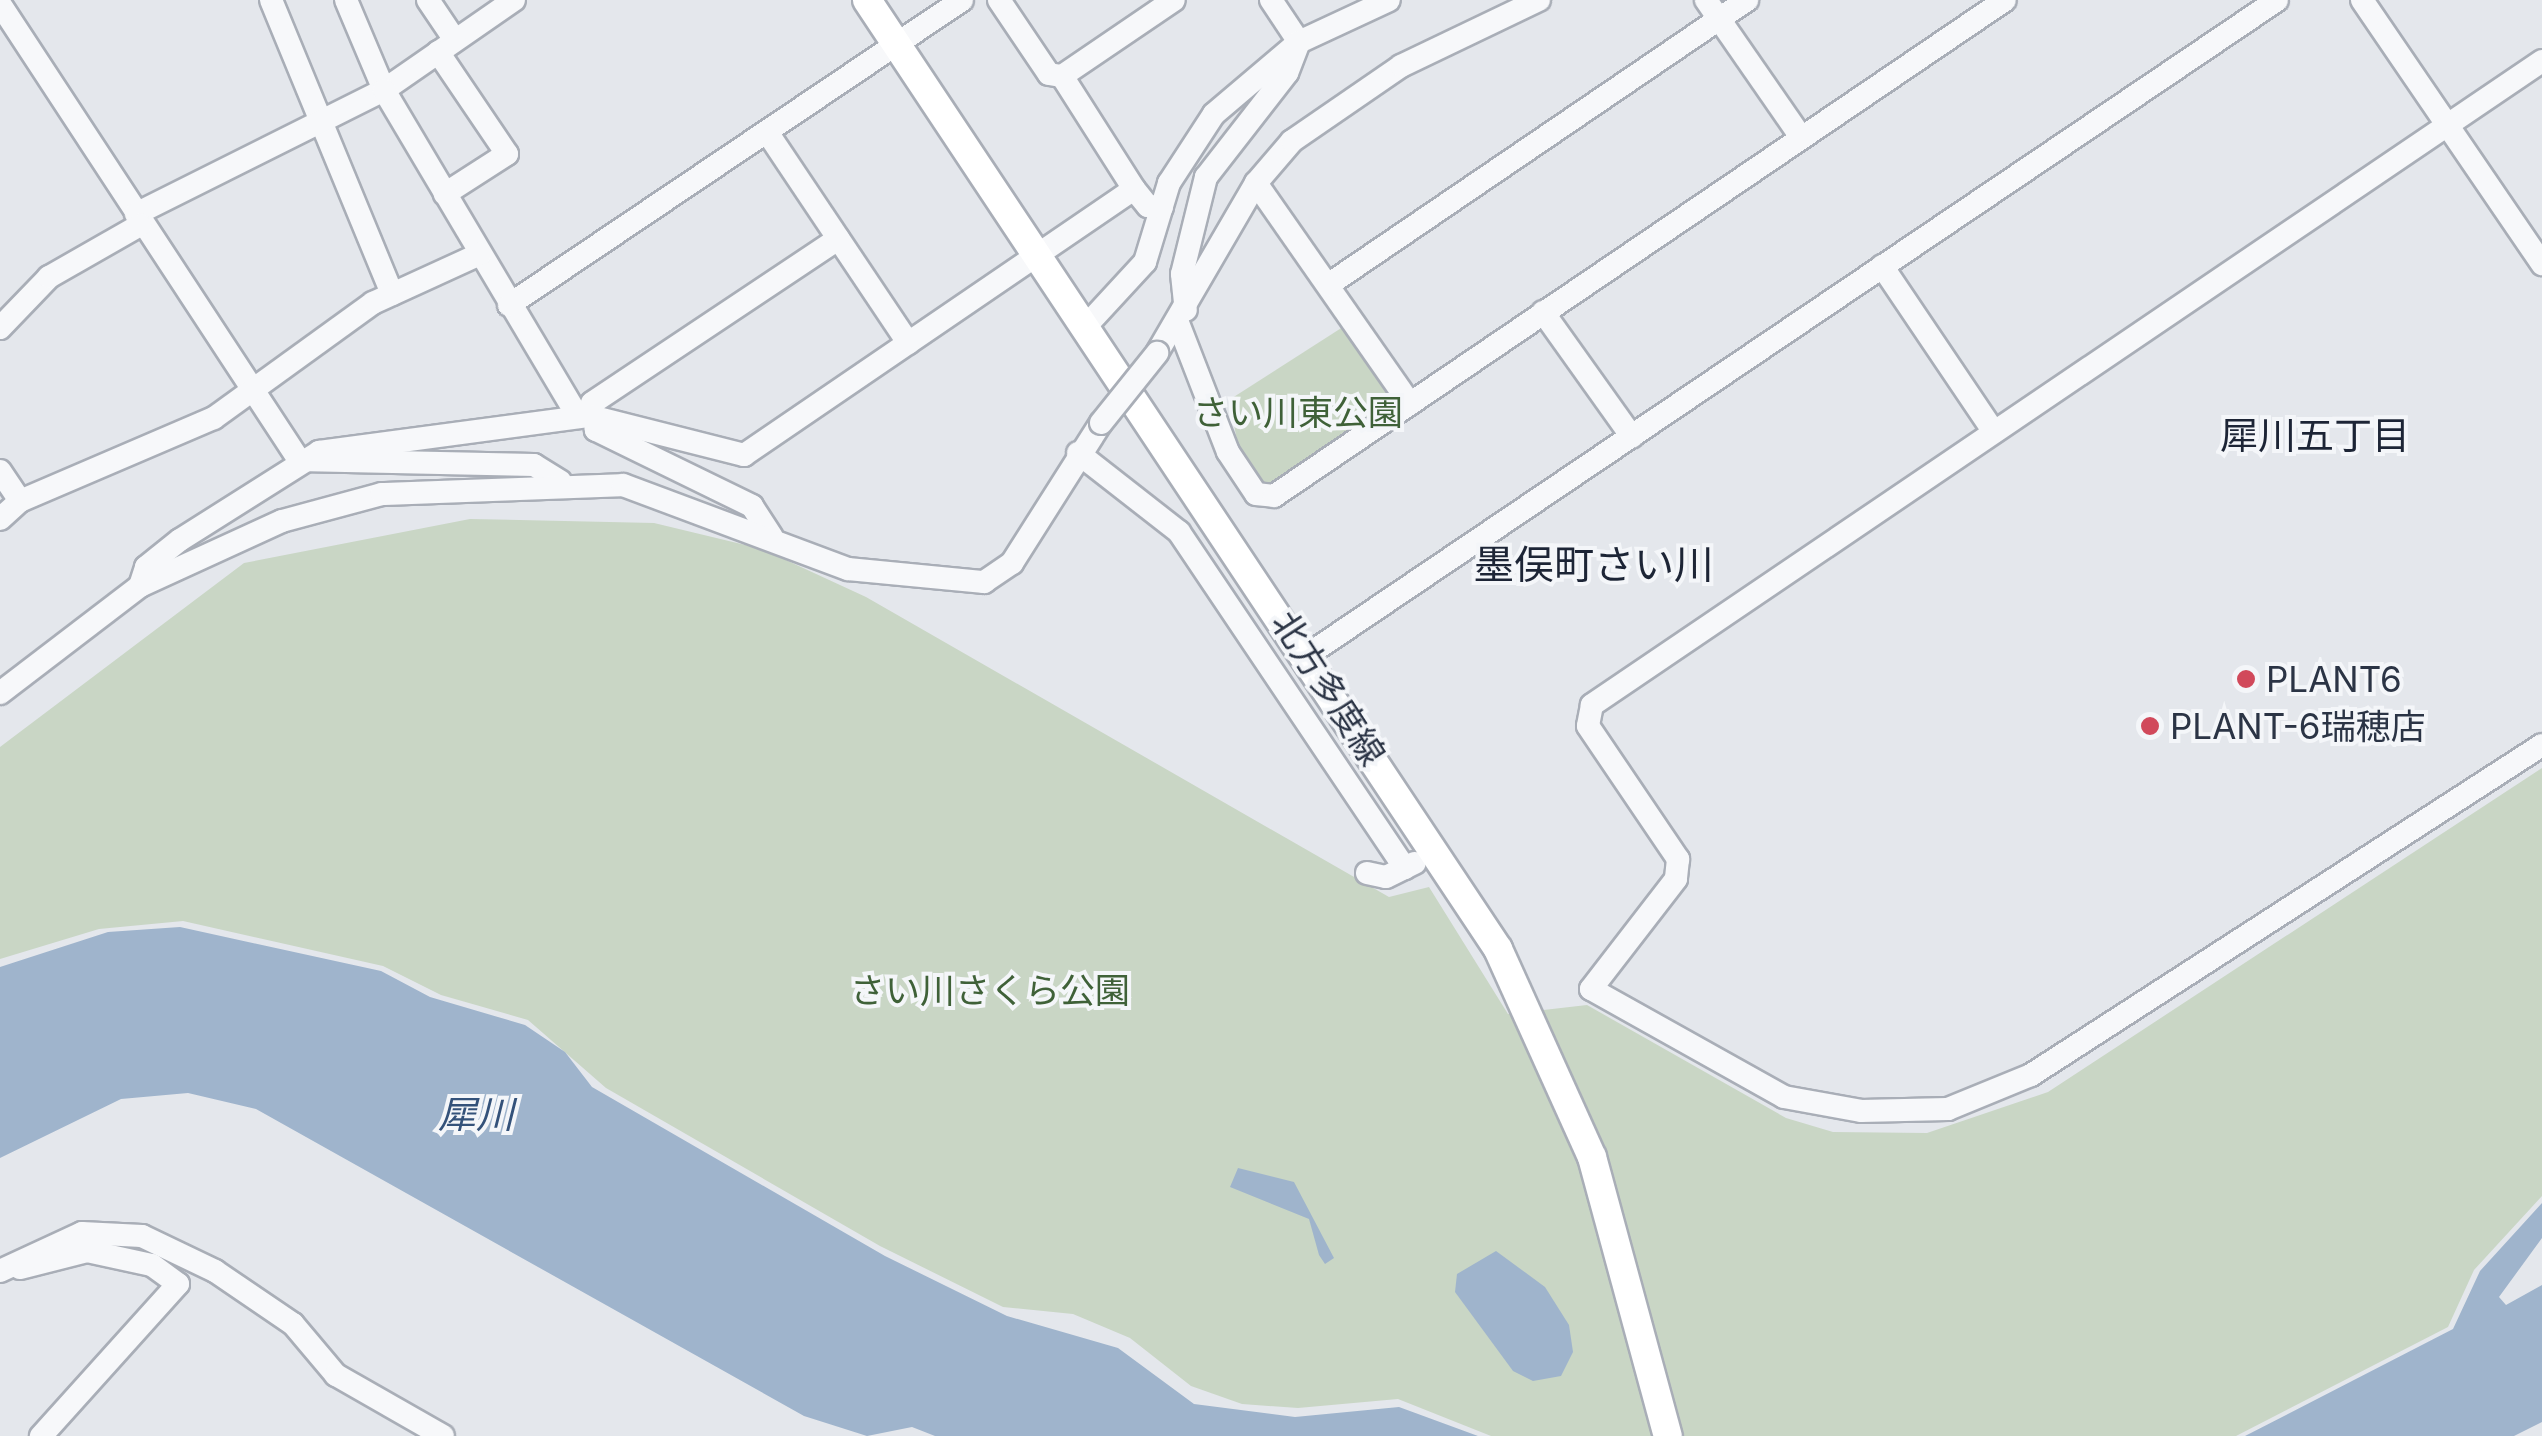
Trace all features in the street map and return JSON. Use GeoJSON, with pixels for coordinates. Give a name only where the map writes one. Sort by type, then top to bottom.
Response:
{"type":"FeatureCollection","features":[{"type":"Feature","properties":{"kind":"main road","name":"北方多度線"},"geometry":{"type":"LineString","coordinates":[[867,0],[1309,654],[1510,975],[1592,1157],[1668,1436]]}},
{"type":"Feature","properties":{"kind":"street"},"geometry":{"type":"LineString","coordinates":[[271,0],[392,294]]}},
{"type":"Feature","properties":{"kind":"street"},"geometry":{"type":"LineString","coordinates":[[346,0],[384,90],[510,305],[584,417],[617,444],[752,506],[772,537]]}},
{"type":"Feature","properties":{"kind":"street"},"geometry":{"type":"LineString","coordinates":[[428,0],[446,46],[507,154],[445,194]]}},
{"type":"Feature","properties":{"kind":"street"},"geometry":{"type":"LineString","coordinates":[[0,328],[49,278],[138,220],[318,120],[384,90],[514,0]]}},
{"type":"Feature","properties":{"kind":"street"},"geometry":{"type":"LineString","coordinates":[[510,305],[962,0]]}},
{"type":"Feature","properties":{"kind":"street"},"geometry":{"type":"LineString","coordinates":[[998,0],[1049,74],[1062,76],[1174,0]]}},
{"type":"Feature","properties":{"kind":"street"},"geometry":{"type":"LineString","coordinates":[[1271,0],[1299,42]]}},
{"type":"Feature","properties":{"kind":"street"},"geometry":{"type":"LineString","coordinates":[[1086,326],[1145,262],[1162,207],[1214,114],[1299,42],[1389,0]]}},
{"type":"Feature","properties":{"kind":"street"},"geometry":{"type":"LineString","coordinates":[[140,586],[335,505],[560,481],[637,488],[888,580],[984,582],[1012,563],[1078,452],[1157,354],[1256,183],[1340,102],[1540,0]]}},
{"type":"Feature","properties":{"kind":"street"},"geometry":{"type":"LineString","coordinates":[[1328,285],[1713,9],[1748,0]]}},
{"type":"Feature","properties":{"kind":"street"},"geometry":{"type":"LineString","coordinates":[[1299,42],[1287,73],[1206,177],[1182,274],[1182,316],[1228,452],[1256,494],[1274,496],[2005,0]]}},
{"type":"Feature","properties":{"kind":"street"},"geometry":{"type":"LineString","coordinates":[[1309,654],[2277,0]]}},
{"type":"Feature","properties":{"kind":"street"},"geometry":{"type":"LineString","coordinates":[[2362,0],[2542,264]]}},
{"type":"Feature","properties":{"kind":"street"},"geometry":{"type":"LineString","coordinates":[[0,4],[251,397],[299,460]]}},
{"type":"Feature","properties":{"kind":"street"},"geometry":{"type":"LineString","coordinates":[[1713,9],[1801,137]]}},
{"type":"Feature","properties":{"kind":"street"},"geometry":{"type":"LineString","coordinates":[[2542,61],[1586,714],[1678,859],[1676,879],[1595,978],[1591,989],[1603,1000],[1784,1098],[1861,1111],[1948,1108],[2032,1075],[2542,745]]}},
{"type":"Feature","properties":{"kind":"street"},"geometry":{"type":"LineString","coordinates":[[1062,76],[1134,189],[1148,206],[1162,207]]}},
{"type":"Feature","properties":{"kind":"street"},"geometry":{"type":"LineString","coordinates":[[766,132],[908,343]]}},
{"type":"Feature","properties":{"kind":"street"},"geometry":{"type":"LineString","coordinates":[[1256,183],[1410,404]]}},
{"type":"Feature","properties":{"kind":"street"},"geometry":{"type":"LineString","coordinates":[[0,693],[140,586],[169,549],[299,460],[584,417],[744,455],[1134,189]]}},
{"type":"Feature","properties":{"kind":"street"},"geometry":{"type":"LineString","coordinates":[[584,417],[592,403],[627,378],[838,239]]}},
{"type":"Feature","properties":{"kind":"street"},"geometry":{"type":"LineString","coordinates":[[0,519],[20,501],[251,397],[392,294],[480,254]]}},
{"type":"Feature","properties":{"kind":"street"},"geometry":{"type":"LineString","coordinates":[[1882,266],[1994,432]]}},
{"type":"Feature","properties":{"kind":"street"},"geometry":{"type":"LineString","coordinates":[[1543,312],[1632,437]]}},
{"type":"Feature","properties":{"kind":"street"},"geometry":{"type":"LineString","coordinates":[[1078,452],[1179,532],[1406,868]]}},
{"type":"Feature","properties":{"kind":"street"},"geometry":{"type":"LineString","coordinates":[[299,460],[534,465],[560,481]]}},
{"type":"Feature","properties":{"kind":"street"},"geometry":{"type":"LineString","coordinates":[[0,471],[20,501]]}},
{"type":"Feature","properties":{"kind":"street"},"geometry":{"type":"LineString","coordinates":[[1367,873],[1406,868],[1436,852]]}},
{"type":"Feature","properties":{"kind":"street"},"geometry":{"type":"LineString","coordinates":[[1,1271],[82,1233],[174,1248],[293,1324],[336,1375],[443,1436]]}},
{"type":"Feature","properties":{"kind":"street"},"geometry":{"type":"LineString","coordinates":[[1,1271],[87,1251],[152,1266],[178,1284],[41,1436]]}},
{"type":"Feature","properties":{"kind":"green space","name":"さい川東公園"},"geometry":{"type":"Polygon","coordinates":[[[1346,325],[1398,402],[1269,489],[1239,450],[1229,400],[1346,325]]]}},
{"type":"Feature","properties":{"kind":"green space","name":"さい川さくら公園"},"geometry":{"type":"Polygon","coordinates":[[[470,519],[654,523],[762,549],[866,597],[1389,897],[1429,887],[1508,1014],[1587,1005],[1786,1118],[1833,1132],[1927,1133],[2048,1092],[2542,768],[2542,1196],[2474,1270],[2448,1327],[2236,1436],[1491,1436],[1398,1399],[1298,1408],[1242,1404],[1191,1386],[1130,1338],[1073,1314],[1003,1307],[880,1246],[606,1088],[528,1020],[441,995],[383,966],[183,921],[99,929],[0,959],[0,747],[244,563],[470,519]]]}},
{"type":"Feature","properties":{"kind":"water","name":"犀川"},"geometry":{"type":"Polygon","coordinates":[[[180,927],[381,971],[430,997],[525,1025],[565,1052],[592,1087],[885,1256],[1007,1316],[1118,1348],[1194,1404],[1295,1417],[1399,1407],[1478,1436],[935,1436],[912,1427],[867,1436],[804,1416],[256,1109],[188,1093],[121,1099],[0,1158],[0,967],[108,932],[180,927]]]}},
{"type":"Feature","properties":{"kind":"water"},"geometry":{"type":"Polygon","coordinates":[[[1238,1168],[1294,1182],[1334,1258],[1325,1264],[1319,1255],[1309,1219],[1230,1187],[1238,1168]]]}},
{"type":"Feature","properties":{"kind":"water"},"geometry":{"type":"Polygon","coordinates":[[[2542,1203],[2542,1238],[2499,1297],[2506,1305],[2542,1285],[2542,1422],[2514,1436],[2245,1436],[2453,1329],[2480,1271],[2542,1203]]]}},
{"type":"Feature","properties":{"kind":"water"},"geometry":{"type":"Polygon","coordinates":[[[1496,1251],[1545,1287],[1569,1325],[1573,1352],[1561,1376],[1533,1381],[1513,1371],[1455,1292],[1457,1274],[1496,1251]]]}},
{"type":"Feature","properties":{"kind":"place","name":"PLANT6"},"geometry":{"type":"Point","coordinates":[2246,679]}},
{"type":"Feature","properties":{"kind":"place","name":"PLANT-6瑞穂店"},"geometry":{"type":"Point","coordinates":[2150,726]}},
{"type":"Feature","properties":{"kind":"district","name":"犀川五丁目"},"geometry":{"type":"Point","coordinates":[2315,436]}},
{"type":"Feature","properties":{"kind":"district","name":"墨俣町さい川"},"geometry":{"type":"Point","coordinates":[1594,565]}}]}
